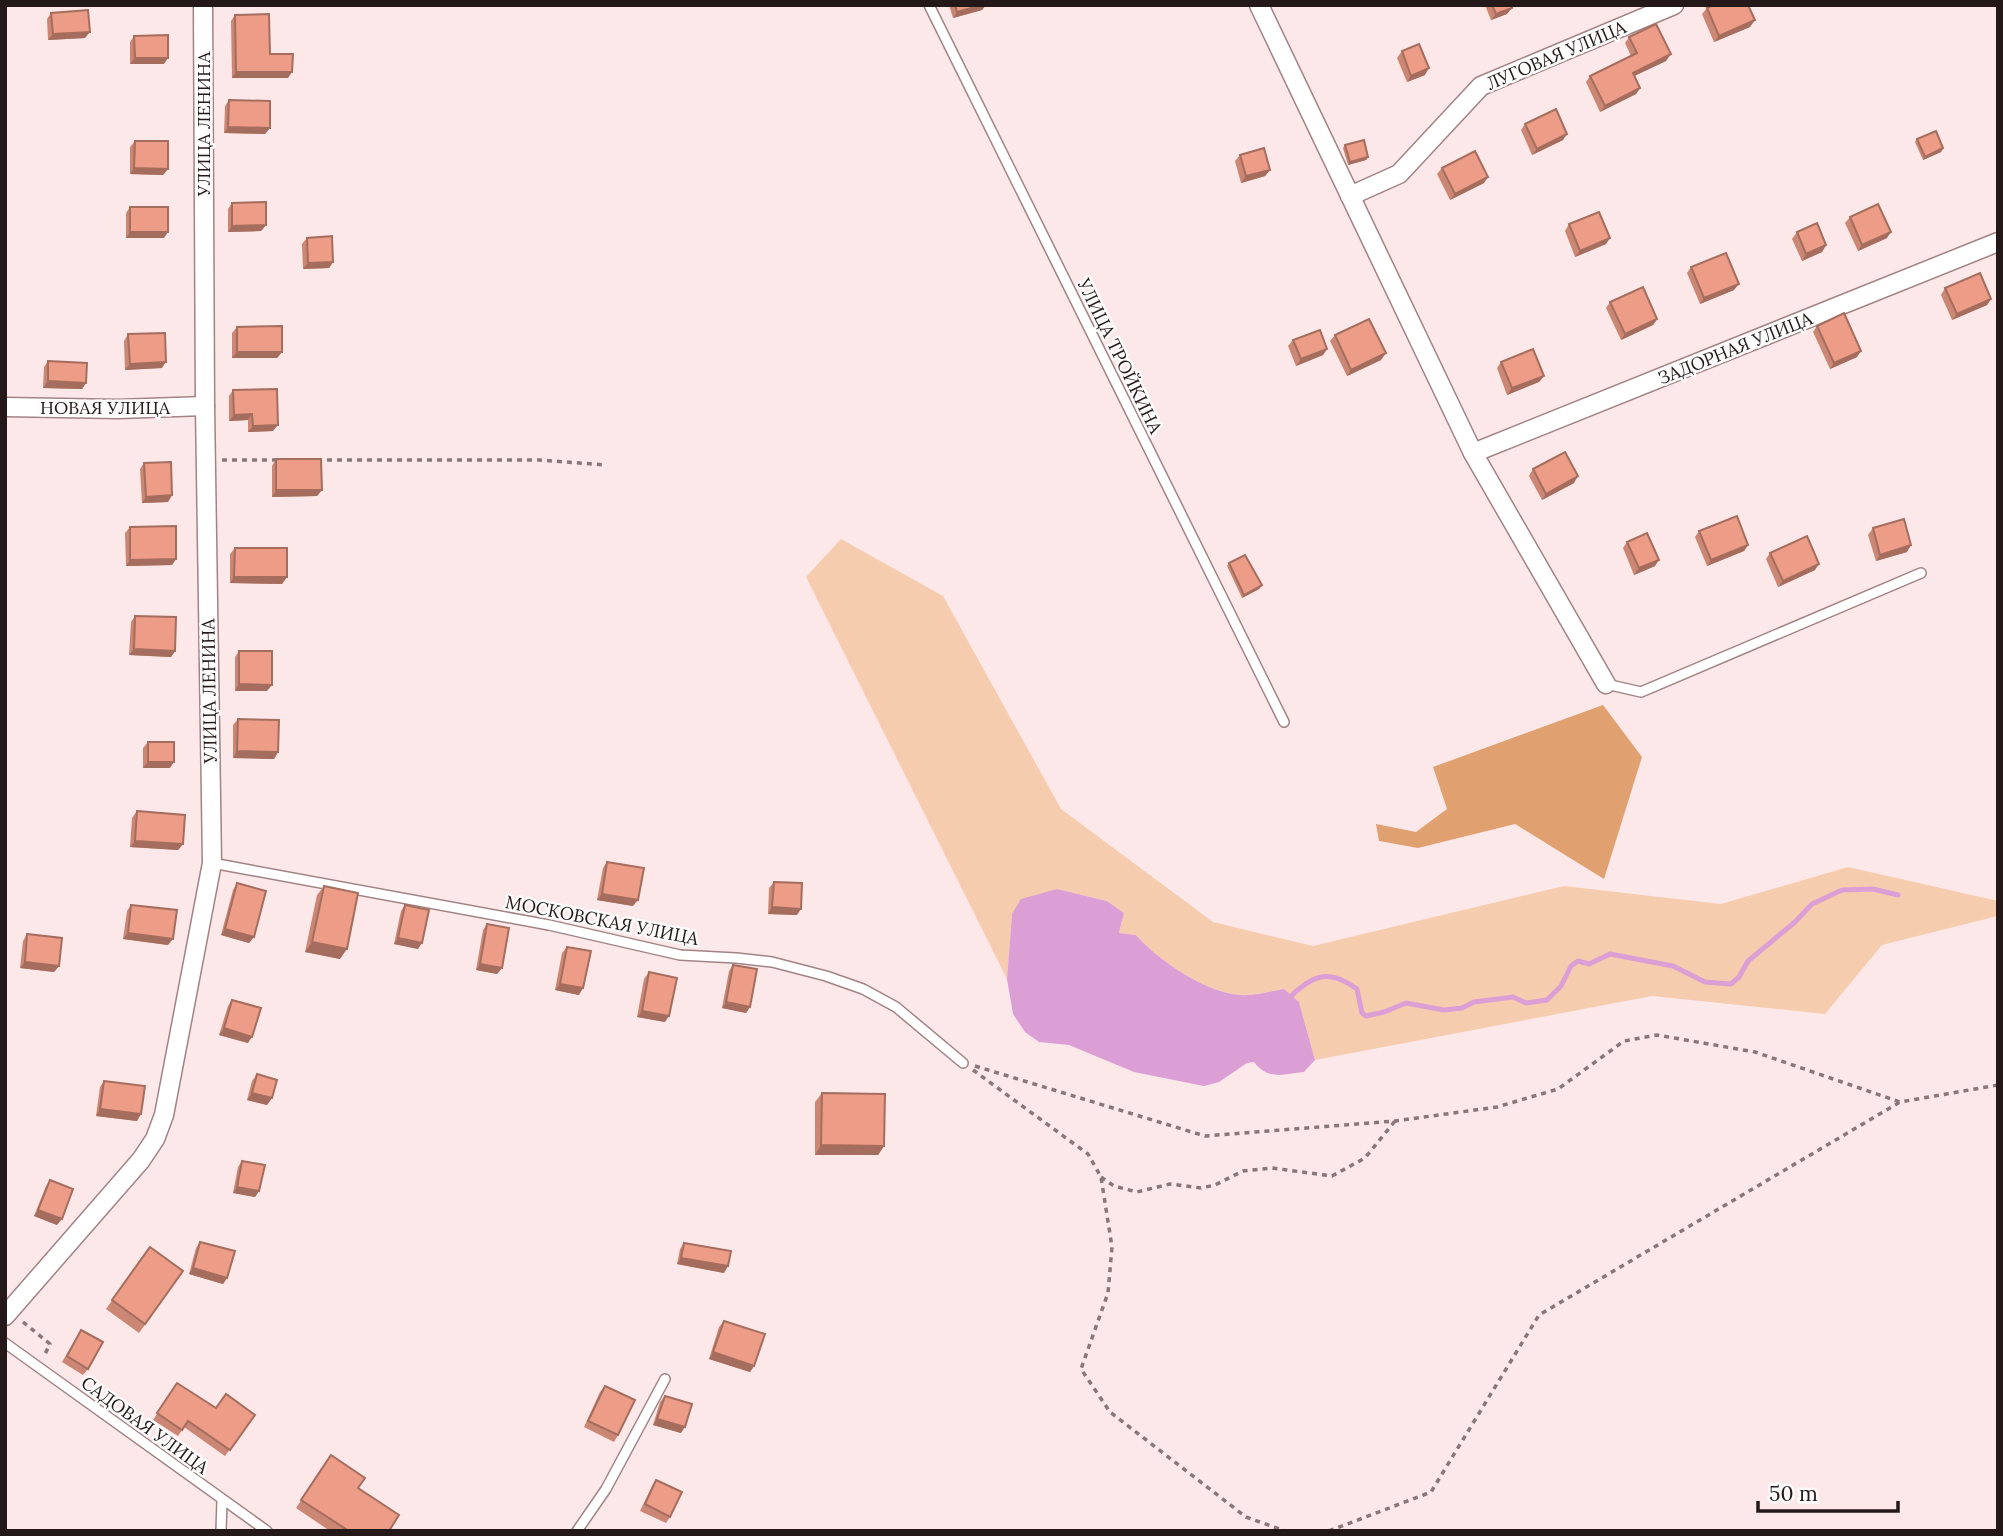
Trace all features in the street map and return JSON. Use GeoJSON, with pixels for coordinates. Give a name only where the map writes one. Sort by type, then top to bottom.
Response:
{"type":"FeatureCollection","features":[{"type":"Feature","properties":{"kind":"street","name":"УЛИЦА ЛЕНИНА"},"geometry":{"type":"LineString","coordinates":[[8,1314],[141,1160],[155,1139],[164,1115],[212,863],[205,405],[203,5]]}},
{"type":"Feature","properties":{"kind":"street"},"geometry":{"type":"LineString","coordinates":[[1259,5],[1473,453],[1606,684]]}},
{"type":"Feature","properties":{"kind":"street","name":"ЛУГОВАЯ УЛИЦА"},"geometry":{"type":"LineString","coordinates":[[1350,196],[1399,174],[1481,86],[1674,5]]}},
{"type":"Feature","properties":{"kind":"street","name":"ЗАДОРНАЯ УЛИЦА"},"geometry":{"type":"LineString","coordinates":[[1473,453],[1998,243]]}},
{"type":"Feature","properties":{"kind":"street","name":"НОВАЯ УЛИЦА"},"geometry":{"type":"LineString","coordinates":[[5,407],[118,409],[205,405]]}},
{"type":"Feature","properties":{"kind":"lane","name":"УЛИЦА ТРОЙКИНА"},"geometry":{"type":"LineString","coordinates":[[929,5],[1284,722]]}},
{"type":"Feature","properties":{"kind":"lane"},"geometry":{"type":"LineString","coordinates":[[1606,684],[1641,692],[1921,573]]}},
{"type":"Feature","properties":{"kind":"lane","name":"МОСКОВСКАЯ УЛИЦА"},"geometry":{"type":"LineString","coordinates":[[212,863],[549,925],[680,956],[772,962],[826,976],[863,989],[896,1007],[963,1063]]}},
{"type":"Feature","properties":{"kind":"lane","name":"САДОВАЯ УЛИЦА"},"geometry":{"type":"LineString","coordinates":[[5,1343],[267,1531]]}},
{"type":"Feature","properties":{"kind":"lane"},"geometry":{"type":"LineString","coordinates":[[577,1531],[612,1478],[665,1379]]}},
{"type":"Feature","properties":{"kind":"lane"},"geometry":{"type":"LineString","coordinates":[[221,1531],[222,1500]]}},
{"type":"Feature","properties":{"kind":"path"},"geometry":{"type":"LineString","coordinates":[[206,460],[289,460]]}},
{"type":"Feature","properties":{"kind":"path"},"geometry":{"type":"LineString","coordinates":[[317,460],[540,460],[606,465]]}},
{"type":"Feature","properties":{"kind":"path"},"geometry":{"type":"LineString","coordinates":[[963,1063],[1205,1136],[1395,1121],[1497,1107],[1558,1089],[1625,1041],[1657,1035],[1755,1052],[1900,1101]]}},
{"type":"Feature","properties":{"kind":"path"},"geometry":{"type":"LineString","coordinates":[[963,1063],[1088,1154],[1101,1177],[1112,1247],[1108,1293],[1081,1368],[1110,1412],[1246,1517],[1284,1531]]}},
{"type":"Feature","properties":{"kind":"path"},"geometry":{"type":"LineString","coordinates":[[1329,1531],[1431,1492],[1539,1315],[1900,1101],[1998,1085]]}},
{"type":"Feature","properties":{"kind":"path"},"geometry":{"type":"LineString","coordinates":[[1101,1177],[1114,1186],[1137,1192],[1170,1184],[1201,1188],[1215,1185],[1243,1171],[1272,1168],[1332,1176],[1365,1158],[1395,1121]]}},
{"type":"Feature","properties":{"kind":"path"},"geometry":{"type":"LineString","coordinates":[[8,1314],[50,1344],[39,1367]]}},
{"type":"Feature","properties":{"kind":"shaded area"},"geometry":{"type":"Polygon","coordinates":[[[841,539],[943,596],[1061,809],[1213,922],[1313,946],[1564,886],[1721,904],[1848,867],[1998,901],[1998,916],[1882,945],[1825,1014],[1652,996],[1315,1060],[1299,1002],[1284,989],[1240,995],[1198,982],[1157,955],[1136,935],[1119,933],[1124,913],[1107,901],[1057,889],[1012,914],[1007,979],[806,577],[841,539]]]}},
{"type":"Feature","properties":{"kind":"shaded area"},"geometry":{"type":"Polygon","coordinates":[[[1603,705],[1642,757],[1604,879],[1515,824],[1418,848],[1379,841],[1376,824],[1416,832],[1447,809],[1433,767],[1603,705]]]}},
{"type":"Feature","properties":{"kind":"shaded area"},"geometry":{"type":"Polygon","coordinates":[[[1057,889],[1107,901],[1124,913],[1119,933],[1136,935],[1157,955],[1198,982],[1240,995],[1284,989],[1299,1002],[1315,1060],[1304,1072],[1283,1075],[1265,1072],[1254,1062],[1247,1063],[1219,1082],[1204,1086],[1134,1072],[1069,1045],[1039,1042],[1025,1032],[1013,1014],[1007,979],[1012,914],[1021,899],[1057,889]]]}},
{"type":"Feature","properties":{"kind":"building"},"geometry":{"type":"Polygon","coordinates":[[[955,5],[982,5],[957,12],[955,5]]]}},
{"type":"Feature","properties":{"kind":"building"},"geometry":{"type":"Polygon","coordinates":[[[1492,5],[1511,5],[1512,8],[1496,14],[1492,5]]]}},
{"type":"Feature","properties":{"kind":"building"},"geometry":{"type":"Polygon","coordinates":[[[1713,5],[1748,5],[1755,20],[1719,36],[1707,8],[1713,5]]]}},
{"type":"Feature","properties":{"kind":"building"},"geometry":{"type":"Polygon","coordinates":[[[88,10],[90,32],[53,34],[51,13],[88,10]]]}},
{"type":"Feature","properties":{"kind":"building"},"geometry":{"type":"Polygon","coordinates":[[[269,14],[270,54],[293,54],[292,72],[236,72],[235,15],[269,14]]]}},
{"type":"Feature","properties":{"kind":"building"},"geometry":{"type":"Polygon","coordinates":[[[1656,24],[1671,54],[1633,73],[1640,88],[1605,106],[1590,76],[1637,53],[1629,37],[1656,24]]]}},
{"type":"Feature","properties":{"kind":"building"},"geometry":{"type":"Polygon","coordinates":[[[168,35],[168,58],[135,58],[134,36],[168,35]]]}},
{"type":"Feature","properties":{"kind":"building"},"geometry":{"type":"Polygon","coordinates":[[[1419,44],[1429,68],[1411,76],[1402,51],[1419,44]]]}},
{"type":"Feature","properties":{"kind":"building"},"geometry":{"type":"Polygon","coordinates":[[[229,100],[270,101],[270,128],[228,127],[229,100]]]}},
{"type":"Feature","properties":{"kind":"building"},"geometry":{"type":"Polygon","coordinates":[[[1556,109],[1567,134],[1537,149],[1525,124],[1556,109]]]}},
{"type":"Feature","properties":{"kind":"building"},"geometry":{"type":"Polygon","coordinates":[[[1936,131],[1943,148],[1925,157],[1917,139],[1936,131]]]}},
{"type":"Feature","properties":{"kind":"building"},"geometry":{"type":"Polygon","coordinates":[[[1364,140],[1368,157],[1350,162],[1345,145],[1364,140]]]}},
{"type":"Feature","properties":{"kind":"building"},"geometry":{"type":"Polygon","coordinates":[[[135,141],[168,141],[168,169],[134,168],[135,141]]]}},
{"type":"Feature","properties":{"kind":"building"},"geometry":{"type":"Polygon","coordinates":[[[1264,148],[1270,170],[1246,176],[1240,155],[1264,148]]]}},
{"type":"Feature","properties":{"kind":"building"},"geometry":{"type":"Polygon","coordinates":[[[1475,151],[1488,177],[1455,194],[1442,168],[1475,151]]]}},
{"type":"Feature","properties":{"kind":"building"},"geometry":{"type":"Polygon","coordinates":[[[266,202],[266,225],[232,226],[232,203],[266,202]]]}},
{"type":"Feature","properties":{"kind":"building"},"geometry":{"type":"Polygon","coordinates":[[[1878,204],[1891,232],[1862,245],[1850,217],[1878,204]]]}},
{"type":"Feature","properties":{"kind":"building"},"geometry":{"type":"Polygon","coordinates":[[[130,207],[168,207],[168,232],[130,232],[130,207]]]}},
{"type":"Feature","properties":{"kind":"building"},"geometry":{"type":"Polygon","coordinates":[[[1599,212],[1610,238],[1580,251],[1569,224],[1599,212]]]}},
{"type":"Feature","properties":{"kind":"building"},"geometry":{"type":"Polygon","coordinates":[[[1817,223],[1826,245],[1806,254],[1797,232],[1817,223]]]}},
{"type":"Feature","properties":{"kind":"building"},"geometry":{"type":"Polygon","coordinates":[[[332,236],[333,262],[308,263],[307,238],[332,236]]]}},
{"type":"Feature","properties":{"kind":"building"},"geometry":{"type":"Polygon","coordinates":[[[1726,253],[1739,284],[1704,298],[1691,267],[1726,253]]]}},
{"type":"Feature","properties":{"kind":"building"},"geometry":{"type":"Polygon","coordinates":[[[1980,273],[1991,299],[1957,314],[1945,288],[1980,273]]]}},
{"type":"Feature","properties":{"kind":"building"},"geometry":{"type":"Polygon","coordinates":[[[1643,287],[1657,319],[1625,334],[1610,302],[1643,287]]]}},
{"type":"Feature","properties":{"kind":"building"},"geometry":{"type":"Polygon","coordinates":[[[1844,313],[1861,351],[1834,363],[1817,326],[1844,313]]]}},
{"type":"Feature","properties":{"kind":"building"},"geometry":{"type":"Polygon","coordinates":[[[1369,319],[1386,353],[1351,370],[1335,335],[1369,319]]]}},
{"type":"Feature","properties":{"kind":"building"},"geometry":{"type":"Polygon","coordinates":[[[282,326],[282,352],[237,352],[237,327],[282,326]]]}},
{"type":"Feature","properties":{"kind":"building"},"geometry":{"type":"Polygon","coordinates":[[[1320,330],[1327,349],[1301,359],[1293,340],[1320,330]]]}},
{"type":"Feature","properties":{"kind":"building"},"geometry":{"type":"Polygon","coordinates":[[[165,333],[166,362],[130,364],[128,334],[165,333]]]}},
{"type":"Feature","properties":{"kind":"building"},"geometry":{"type":"Polygon","coordinates":[[[1533,349],[1544,376],[1512,388],[1501,362],[1533,349]]]}},
{"type":"Feature","properties":{"kind":"building"},"geometry":{"type":"Polygon","coordinates":[[[48,361],[87,363],[86,383],[48,381],[48,361]]]}},
{"type":"Feature","properties":{"kind":"building"},"geometry":{"type":"Polygon","coordinates":[[[277,389],[278,425],[253,426],[252,414],[234,415],[233,390],[277,389]]]}},
{"type":"Feature","properties":{"kind":"building"},"geometry":{"type":"Polygon","coordinates":[[[1565,452],[1578,476],[1546,494],[1533,469],[1565,452]]]}},
{"type":"Feature","properties":{"kind":"building"},"geometry":{"type":"Polygon","coordinates":[[[276,459],[321,459],[322,490],[276,490],[276,459]]]}},
{"type":"Feature","properties":{"kind":"building"},"geometry":{"type":"Polygon","coordinates":[[[171,462],[172,495],[146,497],[144,463],[171,462]]]}},
{"type":"Feature","properties":{"kind":"building"},"geometry":{"type":"Polygon","coordinates":[[[1737,516],[1748,545],[1711,560],[1699,531],[1737,516]]]}},
{"type":"Feature","properties":{"kind":"building"},"geometry":{"type":"Polygon","coordinates":[[[1904,519],[1911,545],[1880,555],[1873,528],[1904,519]]]}},
{"type":"Feature","properties":{"kind":"building"},"geometry":{"type":"Polygon","coordinates":[[[176,526],[176,559],[130,560],[130,527],[176,526]]]}},
{"type":"Feature","properties":{"kind":"building"},"geometry":{"type":"Polygon","coordinates":[[[1647,533],[1659,560],[1639,568],[1627,542],[1647,533]]]}},
{"type":"Feature","properties":{"kind":"building"},"geometry":{"type":"Polygon","coordinates":[[[1807,536],[1819,564],[1783,581],[1770,553],[1807,536]]]}},
{"type":"Feature","properties":{"kind":"building"},"geometry":{"type":"Polygon","coordinates":[[[235,548],[287,548],[287,577],[234,577],[235,548]]]}},
{"type":"Feature","properties":{"kind":"building"},"geometry":{"type":"Polygon","coordinates":[[[1245,555],[1262,585],[1244,595],[1229,563],[1245,555]]]}},
{"type":"Feature","properties":{"kind":"building"},"geometry":{"type":"Polygon","coordinates":[[[135,616],[176,617],[175,651],[134,649],[135,616]]]}},
{"type":"Feature","properties":{"kind":"building"},"geometry":{"type":"Polygon","coordinates":[[[239,651],[272,651],[272,685],[239,684],[239,651]]]}},
{"type":"Feature","properties":{"kind":"building"},"geometry":{"type":"Polygon","coordinates":[[[238,719],[279,720],[278,752],[237,751],[238,719]]]}},
{"type":"Feature","properties":{"kind":"building"},"geometry":{"type":"Polygon","coordinates":[[[148,742],[174,742],[174,762],[148,762],[148,742]]]}},
{"type":"Feature","properties":{"kind":"building"},"geometry":{"type":"Polygon","coordinates":[[[137,811],[185,815],[183,844],[135,841],[137,811]]]}},
{"type":"Feature","properties":{"kind":"building"},"geometry":{"type":"Polygon","coordinates":[[[607,862],[644,868],[638,900],[602,894],[607,862]]]}},
{"type":"Feature","properties":{"kind":"building"},"geometry":{"type":"Polygon","coordinates":[[[774,882],[802,883],[801,909],[772,907],[774,882]]]}},
{"type":"Feature","properties":{"kind":"building"},"geometry":{"type":"Polygon","coordinates":[[[237,883],[266,891],[254,937],[225,929],[237,883]]]}},
{"type":"Feature","properties":{"kind":"building"},"geometry":{"type":"Polygon","coordinates":[[[324,886],[358,893],[347,949],[312,942],[324,886]]]}},
{"type":"Feature","properties":{"kind":"building"},"geometry":{"type":"Polygon","coordinates":[[[131,905],[177,910],[173,939],[128,933],[131,905]]]}},
{"type":"Feature","properties":{"kind":"building"},"geometry":{"type":"Polygon","coordinates":[[[405,905],[429,910],[422,943],[398,938],[405,905]]]}},
{"type":"Feature","properties":{"kind":"building"},"geometry":{"type":"Polygon","coordinates":[[[487,924],[509,928],[502,968],[480,964],[487,924]]]}},
{"type":"Feature","properties":{"kind":"building"},"geometry":{"type":"Polygon","coordinates":[[[27,934],[62,938],[59,966],[25,962],[27,934]]]}},
{"type":"Feature","properties":{"kind":"building"},"geometry":{"type":"Polygon","coordinates":[[[567,947],[591,951],[583,988],[560,984],[567,947]]]}},
{"type":"Feature","properties":{"kind":"building"},"geometry":{"type":"Polygon","coordinates":[[[733,965],[757,969],[750,1007],[726,1002],[733,965]]]}},
{"type":"Feature","properties":{"kind":"building"},"geometry":{"type":"Polygon","coordinates":[[[649,972],[677,978],[669,1016],[642,1011],[649,972]]]}},
{"type":"Feature","properties":{"kind":"building"},"geometry":{"type":"Polygon","coordinates":[[[232,1000],[261,1008],[252,1037],[224,1028],[232,1000]]]}},
{"type":"Feature","properties":{"kind":"building"},"geometry":{"type":"Polygon","coordinates":[[[257,1074],[277,1080],[272,1098],[252,1093],[257,1074]]]}},
{"type":"Feature","properties":{"kind":"building"},"geometry":{"type":"Polygon","coordinates":[[[104,1081],[145,1086],[141,1114],[100,1109],[104,1081]]]}},
{"type":"Feature","properties":{"kind":"building"},"geometry":{"type":"Polygon","coordinates":[[[822,1093],[885,1094],[884,1146],[821,1145],[822,1093]]]}},
{"type":"Feature","properties":{"kind":"building"},"geometry":{"type":"Polygon","coordinates":[[[242,1161],[265,1165],[259,1191],[237,1187],[242,1161]]]}},
{"type":"Feature","properties":{"kind":"building"},"geometry":{"type":"Polygon","coordinates":[[[50,1180],[73,1189],[62,1219],[38,1210],[50,1180]]]}},
{"type":"Feature","properties":{"kind":"building"},"geometry":{"type":"Polygon","coordinates":[[[200,1242],[235,1251],[227,1278],[193,1268],[200,1242]]]}},
{"type":"Feature","properties":{"kind":"building"},"geometry":{"type":"Polygon","coordinates":[[[684,1243],[731,1251],[728,1266],[681,1258],[684,1243]]]}},
{"type":"Feature","properties":{"kind":"building"},"geometry":{"type":"Polygon","coordinates":[[[150,1247],[183,1271],[145,1324],[112,1300],[150,1247]]]}},
{"type":"Feature","properties":{"kind":"building"},"geometry":{"type":"Polygon","coordinates":[[[724,1321],[765,1334],[754,1366],[713,1352],[724,1321]]]}},
{"type":"Feature","properties":{"kind":"building"},"geometry":{"type":"Polygon","coordinates":[[[81,1330],[103,1342],[88,1369],[67,1356],[81,1330]]]}},
{"type":"Feature","properties":{"kind":"building"},"geometry":{"type":"Polygon","coordinates":[[[177,1383],[216,1408],[226,1394],[255,1415],[230,1450],[188,1421],[182,1430],[157,1413],[177,1383]]]}},
{"type":"Feature","properties":{"kind":"building"},"geometry":{"type":"Polygon","coordinates":[[[605,1386],[635,1400],[618,1435],[588,1421],[605,1386]]]}},
{"type":"Feature","properties":{"kind":"building"},"geometry":{"type":"Polygon","coordinates":[[[665,1396],[692,1404],[685,1427],[657,1419],[665,1396]]]}},
{"type":"Feature","properties":{"kind":"building"},"geometry":{"type":"Polygon","coordinates":[[[331,1455],[365,1478],[358,1488],[399,1515],[389,1531],[349,1531],[301,1500],[331,1455]]]}},
{"type":"Feature","properties":{"kind":"building"},"geometry":{"type":"Polygon","coordinates":[[[656,1480],[682,1492],[670,1517],[645,1504],[656,1480]]]}},
{"type":"Feature","properties":{"kind":"waterway"},"geometry":{"type":"LineString","coordinates":[[1291,996],[1315,979],[1330,977],[1357,989],[1362,1013],[1366,1016],[1406,1003],[1444,1010],[1462,1008],[1474,1002],[1513,997],[1526,1003],[1547,1000],[1561,986],[1571,966],[1578,961],[1589,964],[1610,954],[1673,966],[1705,982],[1731,984],[1739,977],[1748,961],[1795,922],[1812,904],[1842,890],[1873,889],[1898,895]]}}]}
